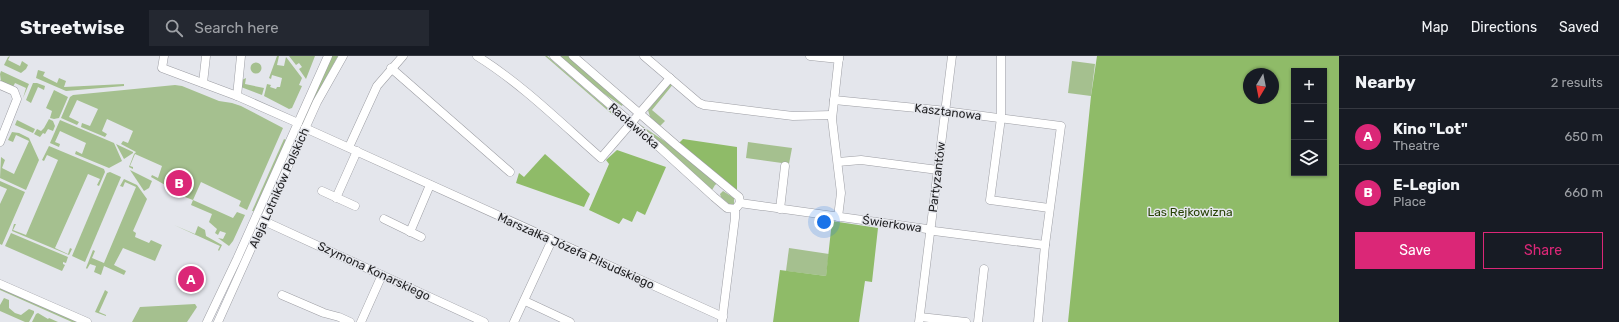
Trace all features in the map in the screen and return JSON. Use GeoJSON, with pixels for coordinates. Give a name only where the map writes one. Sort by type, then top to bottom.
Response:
{"type":"FeatureCollection","features":[{"type":"Feature","properties":{"kind":"street"},"geometry":{"type":"LineString","coordinates":[[164,56],[162,68],[237,96],[298,123]]}},
{"type":"Feature","properties":{"kind":"street"},"geometry":{"type":"LineString","coordinates":[[203,83],[206,56]]}},
{"type":"Feature","properties":{"kind":"street"},"geometry":{"type":"LineString","coordinates":[[237,96],[241,56]]}},
{"type":"Feature","properties":{"kind":"street","name":"Aleja Lotników Polskich"},"geometry":{"type":"LineString","coordinates":[[207,322],[234,266],[328,56]]}},
{"type":"Feature","properties":{"kind":"street","name":"Aleja Lotników Polskich"},"geometry":{"type":"LineString","coordinates":[[218,322],[305,128],[326,84],[343,56]]}},
{"type":"Feature","properties":{"kind":"street"},"geometry":{"type":"LineString","coordinates":[[336,198],[377,86],[391,68],[403,56]]}},
{"type":"Feature","properties":{"kind":"street"},"geometry":{"type":"LineString","coordinates":[[477,56],[497,68],[601,158],[670,78]]}},
{"type":"Feature","properties":{"kind":"street","name":"Racławicka"},"geometry":{"type":"LineString","coordinates":[[554,56],[727,208],[737,206],[739,197],[573,56]]}},
{"type":"Feature","properties":{"kind":"street"},"geometry":{"type":"LineString","coordinates":[[644,56],[704,105],[793,116],[832,115]]}},
{"type":"Feature","properties":{"kind":"street"},"geometry":{"type":"LineString","coordinates":[[810,56],[839,57],[832,115],[841,193],[838,217]]}},
{"type":"Feature","properties":{"kind":"street","name":"Partyzantów"},"geometry":{"type":"LineString","coordinates":[[920,319],[952,56]]}},
{"type":"Feature","properties":{"kind":"street"},"geometry":{"type":"LineString","coordinates":[[1001,56],[1001,118],[990,200],[1049,208],[1038,322]]}},
{"type":"Feature","properties":{"kind":"street"},"geometry":{"type":"LineString","coordinates":[[391,68],[510,172]]}},
{"type":"Feature","properties":{"kind":"street"},"geometry":{"type":"LineString","coordinates":[[0,84],[14,91],[17,99],[0,142]]}},
{"type":"Feature","properties":{"kind":"street","name":"Kasztanowa"},"geometry":{"type":"LineString","coordinates":[[834,100],[946,111],[1061,126],[1049,208]]}},
{"type":"Feature","properties":{"kind":"street","name":"Marszałka Józefa Piłsudskiego"},"geometry":{"type":"LineString","coordinates":[[305,128],[552,240],[722,320]]}},
{"type":"Feature","properties":{"kind":"street"},"geometry":{"type":"LineString","coordinates":[[838,162],[861,160],[938,170]]}},
{"type":"Feature","properties":{"kind":"street"},"geometry":{"type":"LineString","coordinates":[[780,209],[785,166]]}},
{"type":"Feature","properties":{"kind":"street"},"geometry":{"type":"LineString","coordinates":[[410,232],[430,185]]}},
{"type":"Feature","properties":{"kind":"street"},"geometry":{"type":"LineString","coordinates":[[714,197],[717,187],[726,186]]}},
{"type":"Feature","properties":{"kind":"street"},"geometry":{"type":"LineString","coordinates":[[322,191],[355,206]]}},
{"type":"Feature","properties":{"kind":"street"},"geometry":{"type":"LineString","coordinates":[[722,320],[737,206]]}},
{"type":"Feature","properties":{"kind":"street","name":"Świerkowa"},"geometry":{"type":"LineString","coordinates":[[737,206],[780,209],[940,232],[1045,245]]}},
{"type":"Feature","properties":{"kind":"street"},"geometry":{"type":"LineString","coordinates":[[384,219],[421,237]]}},
{"type":"Feature","properties":{"kind":"street","name":"Szymona Konarskiego"},"geometry":{"type":"LineString","coordinates":[[264,221],[484,322]]}},
{"type":"Feature","properties":{"kind":"street"},"geometry":{"type":"LineString","coordinates":[[514,322],[552,240]]}},
{"type":"Feature","properties":{"kind":"street"},"geometry":{"type":"LineString","coordinates":[[978,322],[984,269]]}},
{"type":"Feature","properties":{"kind":"street"},"geometry":{"type":"LineString","coordinates":[[361,322],[382,275]]}},
{"type":"Feature","properties":{"kind":"street"},"geometry":{"type":"LineString","coordinates":[[0,284],[87,322]]}},
{"type":"Feature","properties":{"kind":"street"},"geometry":{"type":"LineString","coordinates":[[282,295],[324,313],[350,322]]}},
{"type":"Feature","properties":{"kind":"street"},"geometry":{"type":"LineString","coordinates":[[524,301],[570,322]]}},
{"type":"Feature","properties":{"kind":"street"},"geometry":{"type":"LineString","coordinates":[[212,311],[217,317],[218,322]]}},
{"type":"Feature","properties":{"kind":"street"},"geometry":{"type":"LineString","coordinates":[[920,319],[966,322]]}},
{"type":"Feature","properties":{"kind":"green space"},"geometry":{"type":"Polygon","coordinates":[[[10,56],[8,60],[20,66],[22,61],[28,65],[26,69],[21,73],[4,65],[10,56]]]}},
{"type":"Feature","properties":{"kind":"green space"},"geometry":{"type":"Polygon","coordinates":[[[277,56],[279,56],[277,65],[284,66],[286,57],[302,78],[299,85],[302,86],[292,108],[289,109],[264,96],[267,84],[276,89],[277,87],[280,87],[282,78],[272,75],[271,79],[269,78],[277,56]]]}},
{"type":"Feature","properties":{"kind":"green space"},"geometry":{"type":"Polygon","coordinates":[[[289,56],[315,56],[306,79],[299,69],[302,67],[299,63],[296,65],[289,56]]]}},
{"type":"Feature","properties":{"kind":"green space"},"geometry":{"type":"Polygon","coordinates":[[[332,56],[338,56],[317,94],[297,138],[295,137],[332,56]]]}},
{"type":"Feature","properties":{"kind":"green space"},"geometry":{"type":"Polygon","coordinates":[[[545,56],[547,56],[614,114],[613,115],[545,56]]]}},
{"type":"Feature","properties":{"kind":"green space"},"geometry":{"type":"Polygon","coordinates":[[[559,56],[568,56],[623,104],[622,106],[600,91],[559,56]]]}},
{"type":"Feature","properties":{"kind":"green space","name":"Las Rejkowizna"},"geometry":{"type":"Polygon","coordinates":[[[1097,56],[1339,56],[1339,322],[1068,322],[1091,96],[1097,56]]]}},
{"type":"Feature","properties":{"kind":"green space"},"geometry":{"type":"Polygon","coordinates":[[[1072,61],[1095,64],[1091,96],[1068,93],[1072,61]]]}},
{"type":"Feature","properties":{"kind":"green space"},"geometry":{"type":"Polygon","coordinates":[[[256,62],[260,64],[262,68],[260,72],[256,74],[252,72],[250,68],[252,64],[256,62]]]}},
{"type":"Feature","properties":{"kind":"green space"},"geometry":{"type":"Polygon","coordinates":[[[38,70],[45,72],[43,76],[57,83],[59,78],[66,81],[64,87],[124,84],[124,86],[66,91],[36,78],[38,70]]]}},
{"type":"Feature","properties":{"kind":"green space"},"geometry":{"type":"Polygon","coordinates":[[[1,71],[29,84],[23,98],[26,88],[15,83],[13,87],[1,82],[1,71]]]}},
{"type":"Feature","properties":{"kind":"green space"},"geometry":{"type":"Polygon","coordinates":[[[246,78],[245,84],[264,88],[262,95],[241,87],[242,80],[246,78]]]}},
{"type":"Feature","properties":{"kind":"green space"},"geometry":{"type":"Polygon","coordinates":[[[33,83],[45,86],[44,90],[38,87],[31,103],[26,100],[33,83]]]}},
{"type":"Feature","properties":{"kind":"green space"},"geometry":{"type":"Polygon","coordinates":[[[670,84],[673,84],[652,110],[665,121],[660,126],[650,117],[648,110],[670,84]]]}},
{"type":"Feature","properties":{"kind":"green space"},"geometry":{"type":"Polygon","coordinates":[[[175,85],[182,86],[219,101],[241,106],[283,128],[247,210],[239,206],[241,201],[201,182],[193,200],[185,197],[192,178],[189,176],[188,178],[176,174],[174,176],[171,175],[167,186],[151,177],[152,175],[158,178],[162,166],[135,154],[130,166],[133,167],[133,169],[129,167],[134,154],[136,152],[121,144],[123,141],[128,143],[133,131],[107,119],[102,131],[107,134],[105,137],[81,127],[82,123],[90,126],[98,109],[77,100],[69,117],[79,122],[77,125],[61,118],[70,97],[73,95],[175,85]]]}},
{"type":"Feature","properties":{"kind":"green space"},"geometry":{"type":"Polygon","coordinates":[[[54,90],[68,97],[59,118],[54,119],[50,118],[52,111],[46,108],[54,90]]]}},
{"type":"Feature","properties":{"kind":"green space"},"geometry":{"type":"Polygon","coordinates":[[[49,119],[53,121],[55,126],[53,131],[48,129],[45,134],[43,133],[40,137],[34,134],[37,129],[41,131],[44,128],[49,119]]]}},
{"type":"Feature","properties":{"kind":"green space"},"geometry":{"type":"Polygon","coordinates":[[[17,120],[35,129],[33,133],[15,125],[17,120]]]}},
{"type":"Feature","properties":{"kind":"green space"},"geometry":{"type":"Polygon","coordinates":[[[60,120],[114,143],[122,161],[109,168],[75,154],[76,151],[82,154],[86,143],[60,131],[55,142],[60,144],[59,147],[50,143],[60,120]]]}},
{"type":"Feature","properties":{"kind":"green space"},"geometry":{"type":"Polygon","coordinates":[[[639,124],[690,157],[718,183],[712,190],[639,124]]]}},
{"type":"Feature","properties":{"kind":"green space"},"geometry":{"type":"Polygon","coordinates":[[[12,132],[19,133],[29,138],[39,160],[26,190],[0,178],[1,157],[5,160],[2,168],[14,174],[29,141],[16,135],[13,142],[8,140],[12,132]]]}},
{"type":"Feature","properties":{"kind":"green space"},"geometry":{"type":"Polygon","coordinates":[[[284,139],[286,140],[254,211],[252,211],[284,139]]]}},
{"type":"Feature","properties":{"kind":"green space"},"geometry":{"type":"Polygon","coordinates":[[[683,139],[737,147],[737,193],[679,143],[683,139]]]}},
{"type":"Feature","properties":{"kind":"green space"},"geometry":{"type":"Polygon","coordinates":[[[748,142],[792,148],[789,164],[746,158],[748,142]]]}},
{"type":"Feature","properties":{"kind":"green space"},"geometry":{"type":"Polygon","coordinates":[[[116,144],[133,152],[133,153],[124,159],[116,144]]]}},
{"type":"Feature","properties":{"kind":"green space"},"geometry":{"type":"Polygon","coordinates":[[[49,146],[104,169],[105,172],[99,186],[97,185],[100,179],[88,174],[55,248],[68,254],[70,248],[72,249],[69,255],[12,231],[14,224],[16,224],[13,230],[26,235],[58,160],[47,155],[44,161],[42,160],[49,146]]]}},
{"type":"Feature","properties":{"kind":"green space"},"geometry":{"type":"Polygon","coordinates":[[[617,150],[666,167],[645,215],[637,211],[632,222],[623,218],[619,224],[589,210],[609,164],[606,160],[617,150]]]}},
{"type":"Feature","properties":{"kind":"green space"},"geometry":{"type":"Polygon","coordinates":[[[545,154],[590,194],[584,207],[516,183],[519,173],[524,177],[545,154]]]}},
{"type":"Feature","properties":{"kind":"green space"},"geometry":{"type":"Polygon","coordinates":[[[130,170],[152,181],[149,188],[144,191],[130,170]]]}},
{"type":"Feature","properties":{"kind":"green space"},"geometry":{"type":"Polygon","coordinates":[[[110,172],[121,177],[85,262],[72,256],[107,173],[110,172]]]}},
{"type":"Feature","properties":{"kind":"green space"},"geometry":{"type":"Polygon","coordinates":[[[124,179],[137,185],[147,199],[133,231],[136,233],[135,237],[149,243],[151,240],[162,245],[155,261],[123,248],[114,265],[126,271],[124,275],[104,266],[101,275],[94,272],[96,266],[90,264],[87,269],[86,268],[93,250],[95,251],[92,258],[104,263],[136,187],[125,182],[123,187],[120,186],[124,179]]]}},
{"type":"Feature","properties":{"kind":"green space"},"geometry":{"type":"Polygon","coordinates":[[[0,181],[25,192],[2,245],[0,244],[0,204],[7,189],[0,186],[0,181]]]}},
{"type":"Feature","properties":{"kind":"green space"},"geometry":{"type":"Polygon","coordinates":[[[723,191],[734,198],[734,204],[730,205],[721,197],[720,194],[723,191]]]}},
{"type":"Feature","properties":{"kind":"green space"},"geometry":{"type":"Polygon","coordinates":[[[193,200],[233,218],[237,212],[245,215],[233,241],[229,246],[218,238],[223,239],[226,233],[220,231],[218,235],[215,233],[217,229],[209,222],[212,214],[191,205],[193,200]]]}},
{"type":"Feature","properties":{"kind":"green space"},"geometry":{"type":"Polygon","coordinates":[[[832,221],[878,228],[872,282],[865,281],[859,322],[773,322],[780,270],[826,276],[832,221]]]}},
{"type":"Feature","properties":{"kind":"green space"},"geometry":{"type":"Polygon","coordinates":[[[174,225],[195,234],[198,226],[205,230],[206,236],[222,245],[219,251],[220,246],[174,225]]]}},
{"type":"Feature","properties":{"kind":"green space"},"geometry":{"type":"Polygon","coordinates":[[[11,233],[68,257],[66,263],[63,262],[65,265],[62,271],[5,246],[11,233]]]}},
{"type":"Feature","properties":{"kind":"green space"},"geometry":{"type":"Polygon","coordinates":[[[789,248],[829,254],[826,276],[786,271],[789,248]]]}},
{"type":"Feature","properties":{"kind":"green space"},"geometry":{"type":"Polygon","coordinates":[[[0,288],[78,322],[72,322],[0,290],[0,288]]]}},
{"type":"Feature","properties":{"kind":"green space"},"geometry":{"type":"Polygon","coordinates":[[[105,290],[108,292],[99,312],[106,316],[95,312],[105,290]]]}},
{"type":"Feature","properties":{"kind":"green space"},"geometry":{"type":"Polygon","coordinates":[[[4,298],[9,300],[9,308],[15,313],[21,315],[29,309],[34,311],[29,322],[25,322],[0,311],[0,305],[4,298]]]}},
{"type":"Feature","properties":{"kind":"green space"},"geometry":{"type":"Polygon","coordinates":[[[195,304],[197,307],[187,322],[132,322],[140,307],[195,304]]]}},
{"type":"Feature","properties":{"kind":"green space"},"geometry":{"type":"Polygon","coordinates":[[[38,313],[48,319],[49,318],[58,322],[32,322],[38,313]]]}},
{"type":"Feature","properties":{"kind":"place","name":"E-Legion"},"geometry":{"type":"Point","coordinates":[179,183]}},
{"type":"Feature","properties":{"kind":"place","name":"Kino \"Lot\""},"geometry":{"type":"Point","coordinates":[191,279]}}]}
